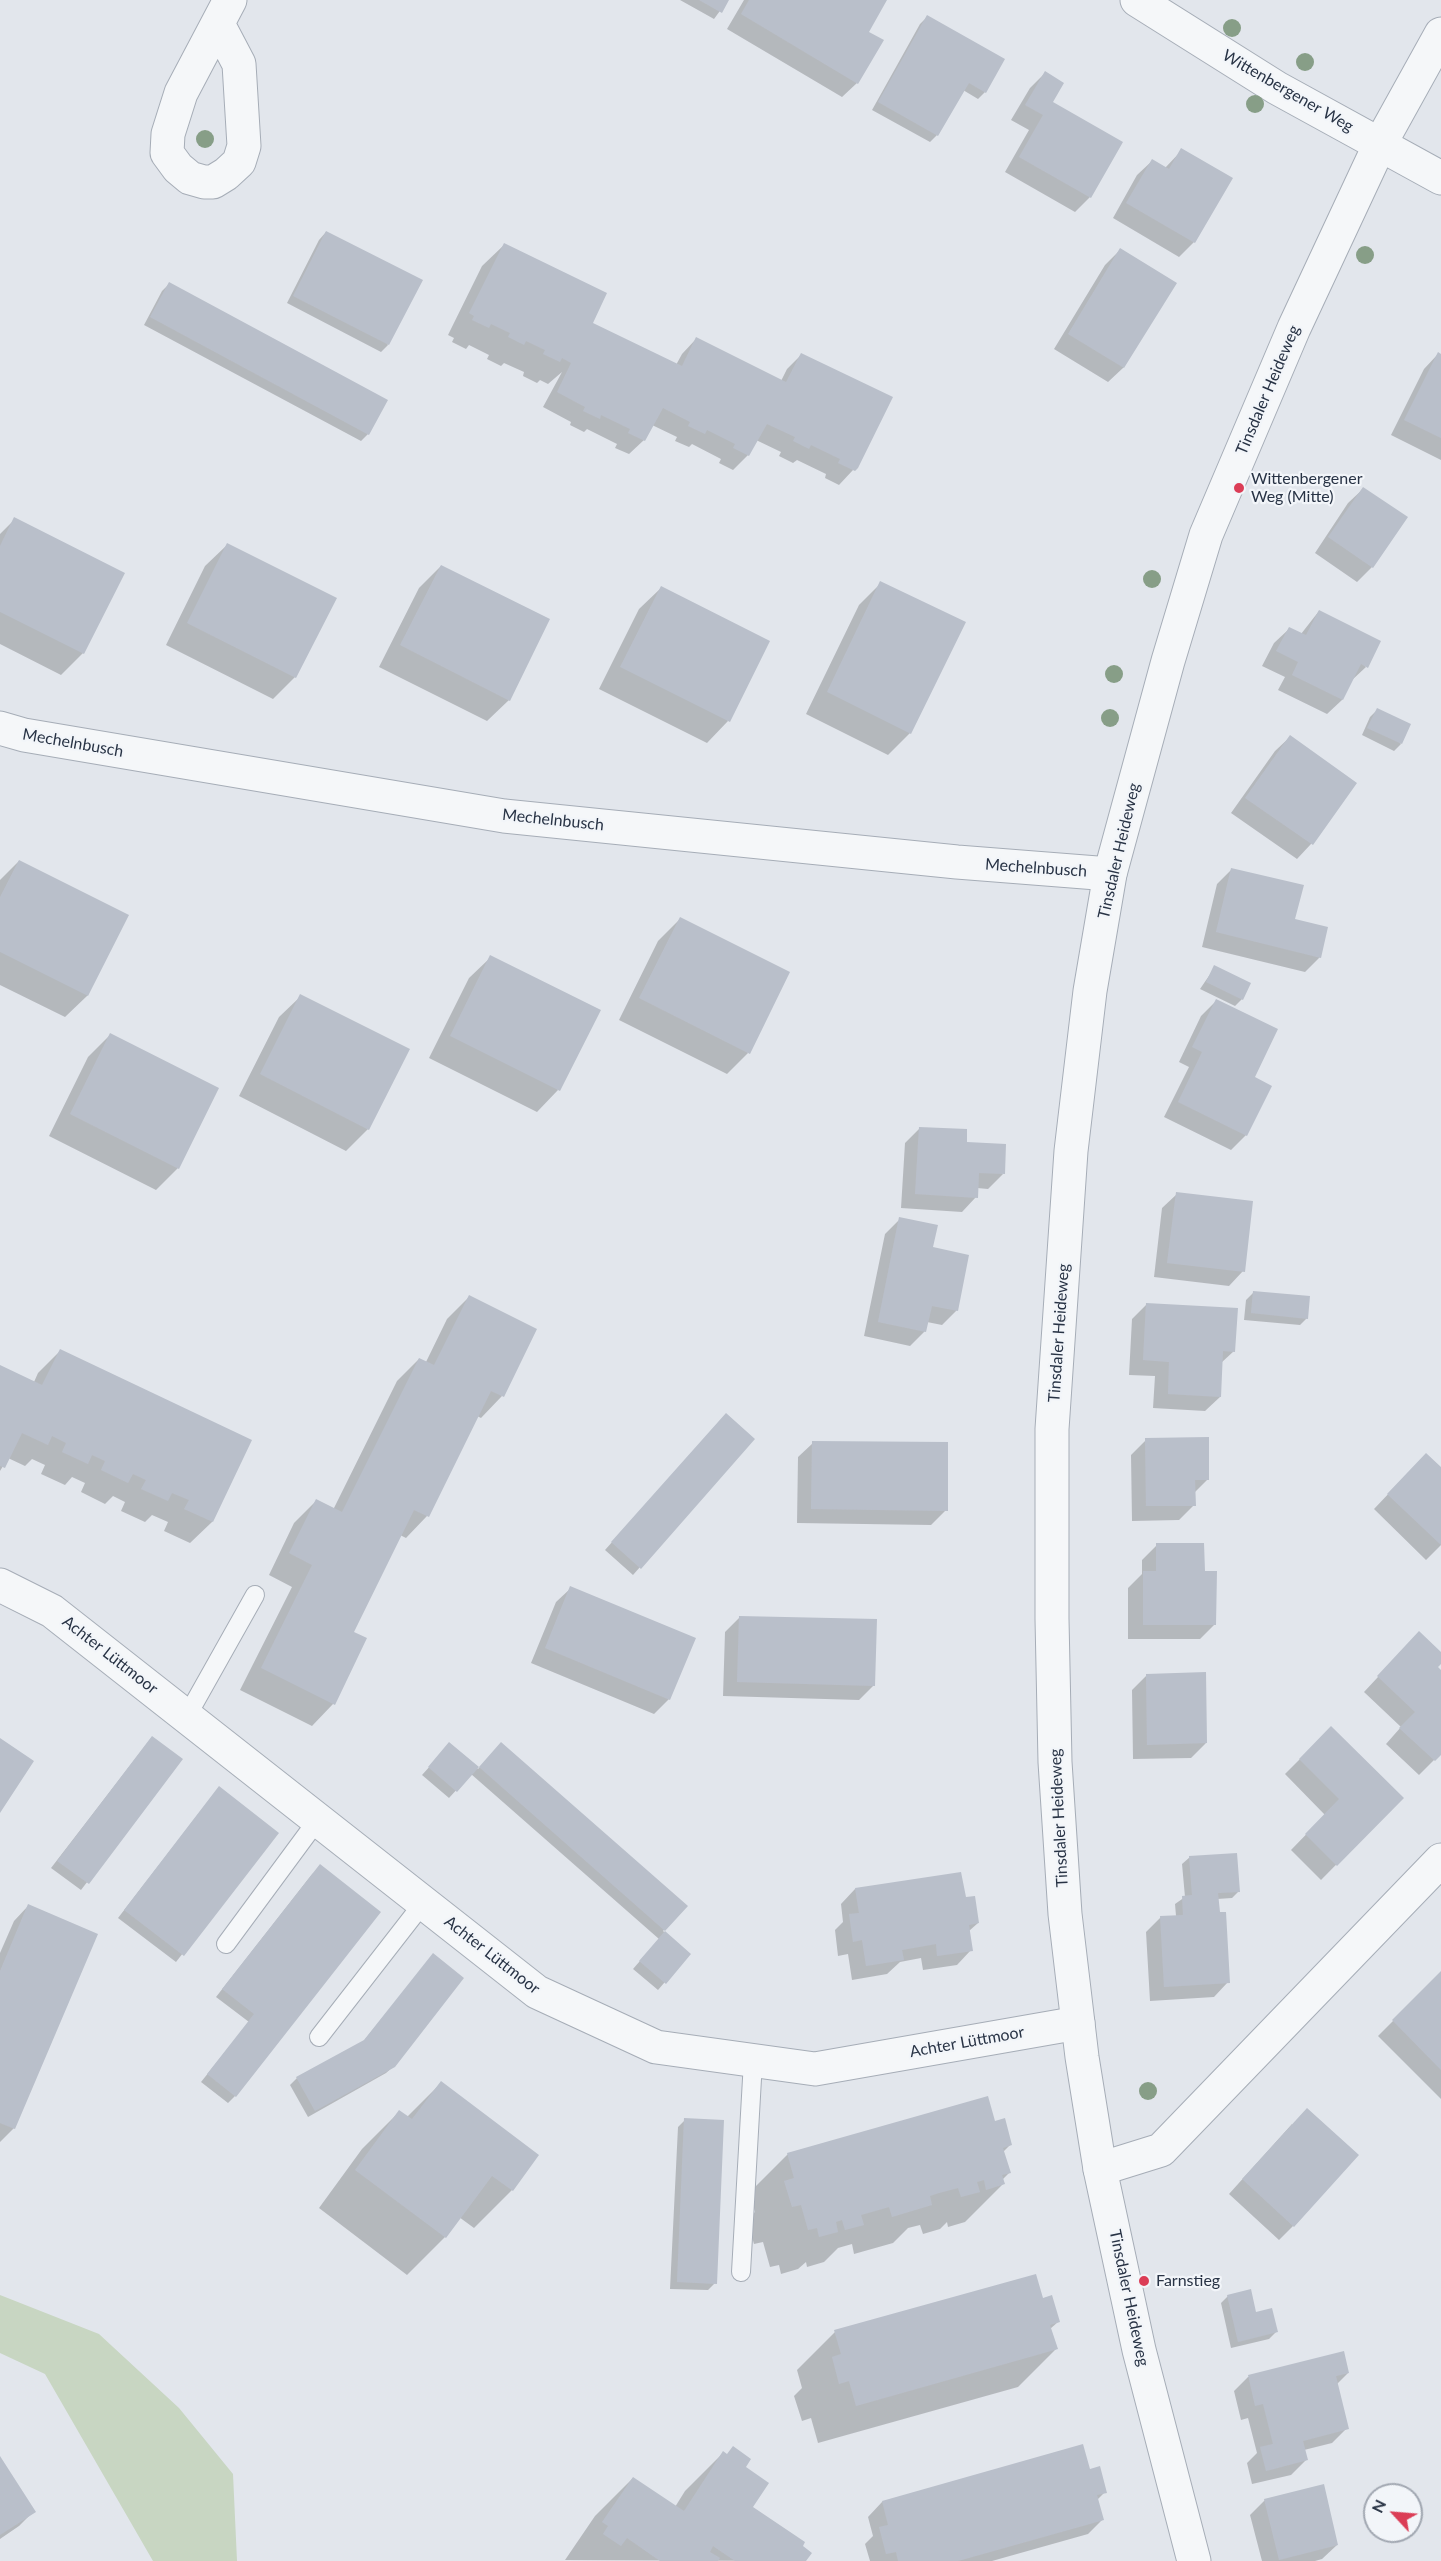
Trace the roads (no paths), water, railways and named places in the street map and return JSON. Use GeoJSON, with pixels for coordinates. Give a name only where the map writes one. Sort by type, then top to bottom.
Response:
{"type":"FeatureCollection","features":[{"type":"Feature","properties":{"kind":"street","name":"Wittenbergener Weg"},"geometry":{"type":"LineString","coordinates":[[1137,0],[1277,88],[1441,178]]}},
{"type":"Feature","properties":{"kind":"street","name":"Tinsdaler Heideweg"},"geometry":{"type":"LineString","coordinates":[[1194,2561],[1139,2350],[1100,2169],[1078,2023],[1065,1914],[1055,1762],[1052,1619],[1053,1429],[1071,1151],[1090,991],[1110,874],[1165,672],[1206,535],[1294,328],[1380,144],[1441,34]]}},
{"type":"Feature","properties":{"kind":"street","name":"Mechelnbusch"},"geometry":{"type":"LineString","coordinates":[[0,728],[24,735],[504,816],[957,862],[1110,874]]}},
{"type":"Feature","properties":{"kind":"street","name":"Achter Lüttmoor"},"geometry":{"type":"LineString","coordinates":[[0,1586],[52,1611],[319,1818],[537,1992],[656,2048],[815,2069],[1078,2023]]}},
{"type":"Feature","properties":{"kind":"street"},"geometry":{"type":"LineString","coordinates":[[1100,2169],[1161,2150],[1441,1860]]}},
{"type":"Feature","properties":{"kind":"lane"},"geometry":{"type":"LineString","coordinates":[[188,1716],[255,1594]]}},
{"type":"Feature","properties":{"kind":"lane"},"geometry":{"type":"LineString","coordinates":[[226,1944],[319,1818]]}},
{"type":"Feature","properties":{"kind":"lane"},"geometry":{"type":"LineString","coordinates":[[320,2037],[424,1902]]}},
{"type":"Feature","properties":{"kind":"lane"},"geometry":{"type":"LineString","coordinates":[[741,2272],[753,2061]]}},
{"type":"Feature","properties":{"kind":"place","name":"Wittenbergener Weg (Mitte)"},"geometry":{"type":"Point","coordinates":[1239,488]}},
{"type":"Feature","properties":{"kind":"place","name":"Farnstieg"},"geometry":{"type":"Point","coordinates":[1144,2281]}}]}
